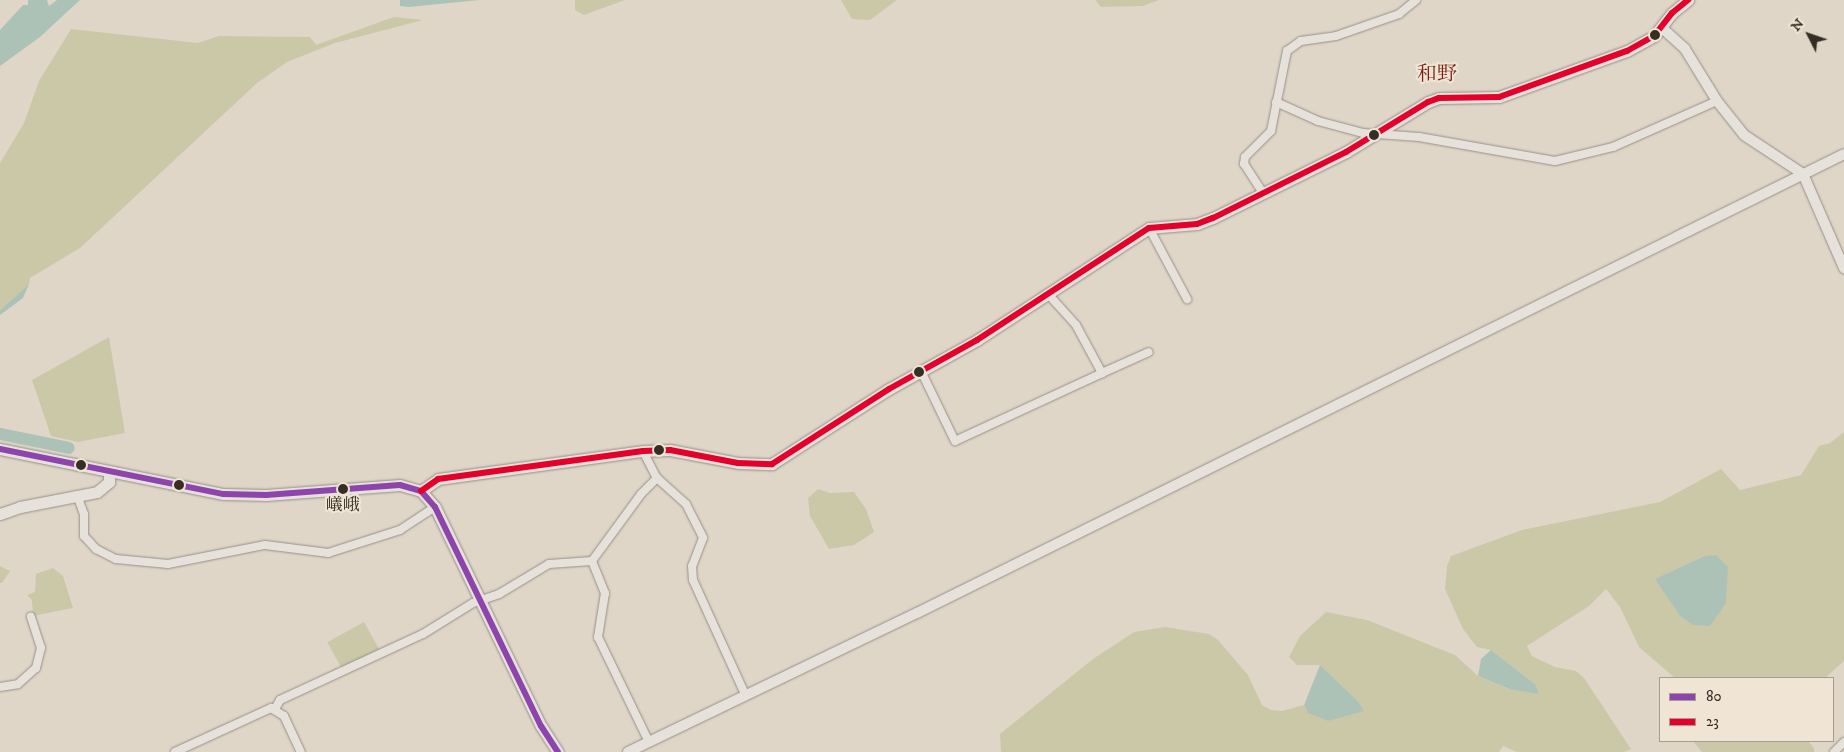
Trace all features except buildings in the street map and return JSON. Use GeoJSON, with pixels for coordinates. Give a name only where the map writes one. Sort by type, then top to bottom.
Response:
{"type":"FeatureCollection","features":[{"type":"Feature","properties":{"kind":"main road"},"geometry":{"type":"LineString","coordinates":[[422,491],[438,479],[643,451],[670,450],[738,463],[772,464],[1048,294],[1149,228],[1197,224],[1346,152],[1428,102],[1439,98],[1499,97],[1627,52],[1646,42],[1662,28],[1672,13],[1688,0]]}},
{"type":"Feature","properties":{"kind":"main road"},"geometry":{"type":"LineString","coordinates":[[0,449],[224,494],[266,496],[400,485],[422,491],[435,507],[482,600],[541,726],[558,752]]}},
{"type":"Feature","properties":{"kind":"main road"},"geometry":{"type":"LineString","coordinates":[[0,514],[20,506],[105,488],[108,472]]}},
{"type":"Feature","properties":{"kind":"street"},"geometry":{"type":"LineString","coordinates":[[1263,193],[1244,164],[1245,157],[1268,137],[1283,60],[1294,44],[1336,36],[1399,14],[1416,0]]}},
{"type":"Feature","properties":{"kind":"street"},"geometry":{"type":"LineString","coordinates":[[1662,28],[1685,49],[1717,101],[1744,135],[1803,174],[1844,268]]}},
{"type":"Feature","properties":{"kind":"street"},"geometry":{"type":"LineString","coordinates":[[1276,102],[1318,121],[1374,134],[1419,137],[1555,161],[1613,147],[1717,101]]}},
{"type":"Feature","properties":{"kind":"street"},"geometry":{"type":"LineString","coordinates":[[628,752],[745,694],[917,613],[1844,154]]}},
{"type":"Feature","properties":{"kind":"street"},"geometry":{"type":"LineString","coordinates":[[1149,228],[1187,299]]}},
{"type":"Feature","properties":{"kind":"street"},"geometry":{"type":"LineString","coordinates":[[1048,294],[1076,326],[1102,373]]}},
{"type":"Feature","properties":{"kind":"street"},"geometry":{"type":"LineString","coordinates":[[921,371],[955,441],[1149,352]]}},
{"type":"Feature","properties":{"kind":"street"},"geometry":{"type":"LineString","coordinates":[[643,451],[657,478],[686,504],[702,538],[693,561],[693,580],[745,694]]}},
{"type":"Feature","properties":{"kind":"street"},"geometry":{"type":"LineString","coordinates":[[275,709],[280,700],[422,634],[482,600],[527,579],[549,564],[592,561],[641,494],[657,478]]}},
{"type":"Feature","properties":{"kind":"street"},"geometry":{"type":"LineString","coordinates":[[77,495],[84,514],[84,536],[96,549],[116,559],[168,564],[265,546],[328,553],[400,530],[435,507]]}},
{"type":"Feature","properties":{"kind":"street"},"geometry":{"type":"LineString","coordinates":[[592,561],[605,594],[598,637],[648,742]]}},
{"type":"Feature","properties":{"kind":"street"},"geometry":{"type":"LineString","coordinates":[[0,677],[1,687],[18,684],[36,668],[41,648],[31,617]]}},
{"type":"Feature","properties":{"kind":"street"},"geometry":{"type":"LineString","coordinates":[[175,752],[266,708],[275,709],[284,716],[301,752]]}},
{"type":"Feature","properties":{"kind":"street"},"geometry":{"type":"LineString","coordinates":[[1834,752],[1844,742]]}},
{"type":"Feature","properties":{"kind":"shaded area"},"geometry":{"type":"Polygon","coordinates":[[[28,0],[47,0],[49,6],[57,0],[80,0],[40,37],[0,66],[0,30],[23,5],[28,5],[28,0]]]}},
{"type":"Feature","properties":{"kind":"shaded area"},"geometry":{"type":"Polygon","coordinates":[[[400,0],[479,0],[409,7],[400,6],[400,0]]]}},
{"type":"Feature","properties":{"kind":"shaded area"},"geometry":{"type":"Polygon","coordinates":[[[575,0],[625,0],[584,15],[575,10],[575,0]]]}},
{"type":"Feature","properties":{"kind":"shaded area"},"geometry":{"type":"Polygon","coordinates":[[[841,0],[897,0],[870,20],[852,19],[841,0]]]}},
{"type":"Feature","properties":{"kind":"shaded area"},"geometry":{"type":"Polygon","coordinates":[[[1095,0],[1159,0],[1143,6],[1101,7],[1095,0]]]}},
{"type":"Feature","properties":{"kind":"shaded area"},"geometry":{"type":"Polygon","coordinates":[[[394,17],[423,20],[335,43],[287,62],[257,83],[80,248],[30,278],[29,284],[0,310],[0,163],[24,123],[39,81],[71,29],[198,43],[219,36],[310,37],[316,45],[394,17]]]}},
{"type":"Feature","properties":{"kind":"shaded area"},"geometry":{"type":"Polygon","coordinates":[[[29,284],[23,298],[0,315],[0,310],[29,284]]]}},
{"type":"Feature","properties":{"kind":"shaded area"},"geometry":{"type":"Polygon","coordinates":[[[109,337],[125,433],[78,442],[51,436],[32,380],[109,337]]]}},
{"type":"Feature","properties":{"kind":"shaded area"},"geometry":{"type":"Polygon","coordinates":[[[1844,432],[1844,661],[1826,677],[1674,677],[1639,647],[1620,607],[1606,589],[1589,606],[1527,646],[1532,656],[1555,667],[1576,671],[1584,678],[1631,749],[1624,752],[1517,752],[1503,746],[1499,752],[1001,752],[1000,734],[1093,659],[1134,632],[1165,627],[1209,634],[1218,640],[1248,675],[1262,705],[1271,710],[1282,711],[1304,705],[1309,713],[1363,711],[1357,700],[1320,665],[1297,665],[1289,657],[1300,636],[1326,612],[1367,620],[1455,655],[1478,676],[1508,689],[1535,684],[1491,650],[1477,647],[1463,629],[1445,589],[1447,566],[1451,556],[1522,530],[1660,502],[1721,469],[1740,490],[1801,475],[1819,446],[1830,443],[1844,432]]]}},
{"type":"Feature","properties":{"kind":"shaded area"},"geometry":{"type":"Polygon","coordinates":[[[818,489],[830,493],[854,492],[866,509],[874,532],[854,545],[829,549],[810,516],[808,498],[818,489]]]}},
{"type":"Feature","properties":{"kind":"shaded area"},"geometry":{"type":"Polygon","coordinates":[[[1716,555],[1728,567],[1726,603],[1710,626],[1693,625],[1680,616],[1655,579],[1705,556],[1716,555]]]}},
{"type":"Feature","properties":{"kind":"shaded area"},"geometry":{"type":"Polygon","coordinates":[[[0,566],[10,571],[2,583],[0,583],[0,566]]]}},
{"type":"Feature","properties":{"kind":"shaded area"},"geometry":{"type":"Polygon","coordinates":[[[53,568],[63,576],[73,608],[33,616],[32,600],[27,595],[35,592],[36,574],[53,568]]]}},
{"type":"Feature","properties":{"kind":"shaded area"},"geometry":{"type":"Polygon","coordinates":[[[364,622],[379,649],[342,669],[327,642],[364,622]]]}},
{"type":"Feature","properties":{"kind":"shaded area"},"geometry":{"type":"Polygon","coordinates":[[[1491,650],[1535,684],[1539,694],[1509,689],[1478,676],[1481,659],[1491,650]]]}},
{"type":"Feature","properties":{"kind":"shaded area"},"geometry":{"type":"Polygon","coordinates":[[[1320,665],[1357,700],[1364,711],[1328,721],[1308,713],[1304,705],[1320,665]]]}},
{"type":"Feature","properties":{"kind":"shaded area"},"geometry":{"type":"Polygon","coordinates":[[[1694,742],[1809,742],[1814,748],[1814,752],[1702,752],[1694,742]]]}},
{"type":"Feature","properties":{"kind":"waterway"},"geometry":{"type":"LineString","coordinates":[[0,434],[69,448]]}},
{"type":"Feature","properties":{"kind":"transit line","name":"23"},"geometry":{"type":"LineString","coordinates":[[421,491],[438,479],[643,451],[670,450],[738,463],[772,464],[889,389],[977,340],[1149,228],[1197,224],[1213,218],[1346,152],[1428,102],[1439,98],[1499,97],[1627,51],[1654,36],[1672,13],[1688,0]]}},
{"type":"Feature","properties":{"kind":"transit line","name":"80"},"geometry":{"type":"LineString","coordinates":[[0,449],[224,494],[266,495],[400,485],[421,491],[435,507],[541,726],[558,752]]}},
{"type":"Feature","properties":{"kind":"place","name":"嶬峨"},"geometry":{"type":"Point","coordinates":[343,489]}},
{"type":"Feature","properties":{"kind":"district","name":"和野"},"geometry":{"type":"Point","coordinates":[1437,74]}}]}
